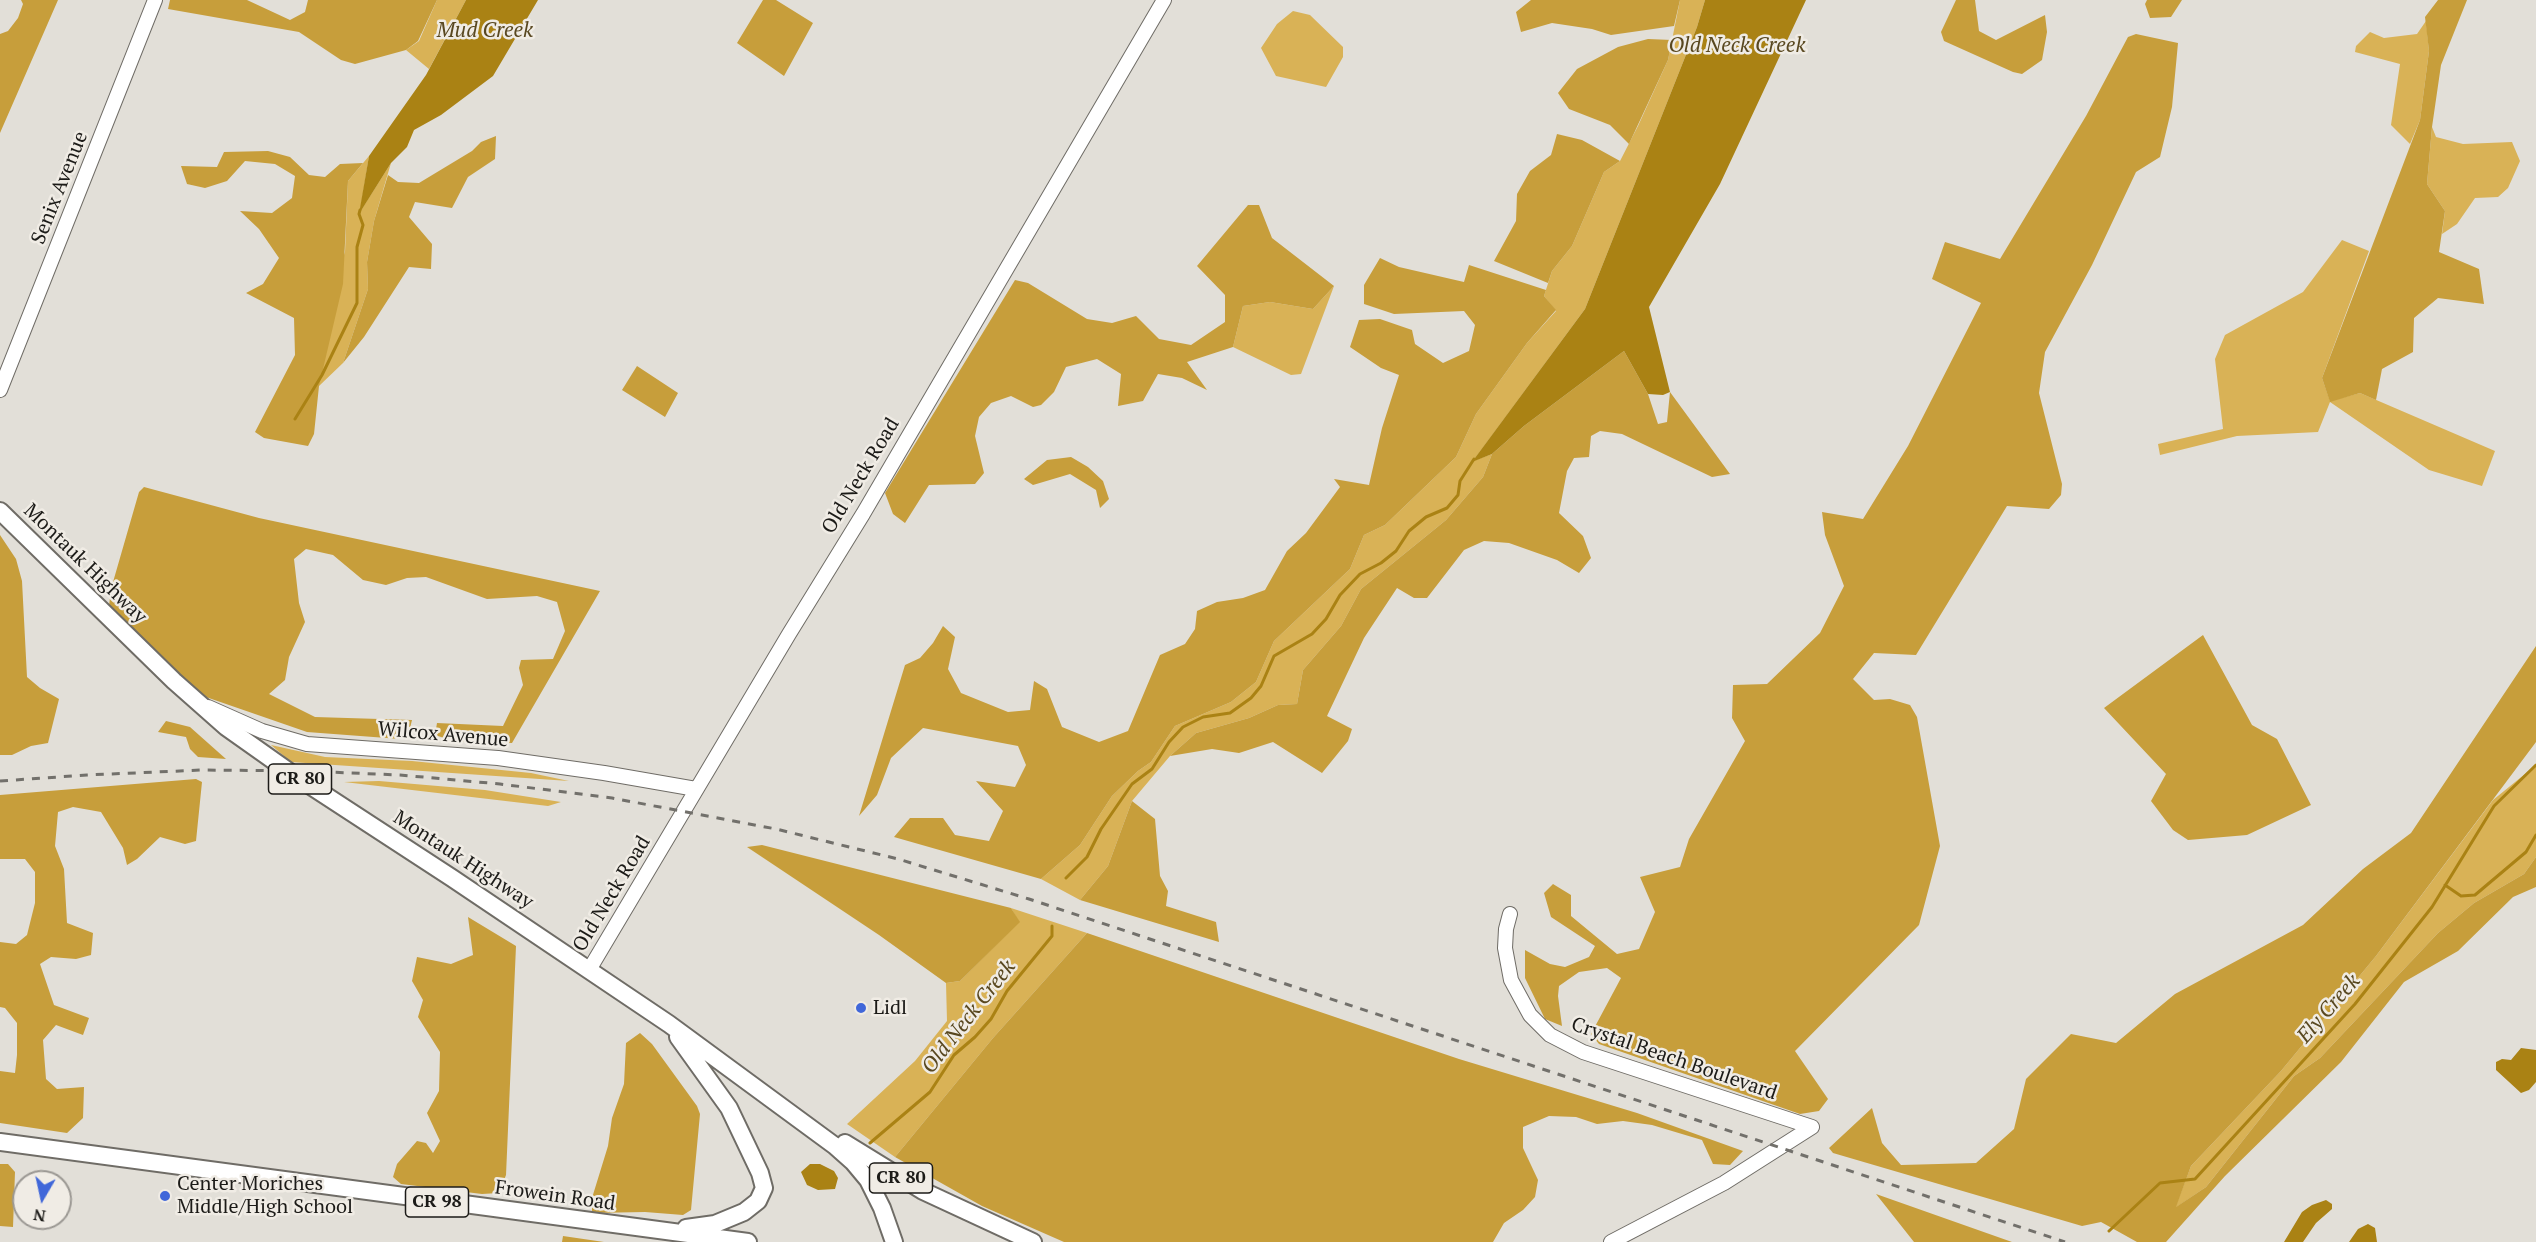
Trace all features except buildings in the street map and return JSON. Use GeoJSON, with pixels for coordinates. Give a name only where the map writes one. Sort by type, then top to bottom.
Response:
{"type":"FeatureCollection","features":[{"type":"Feature","properties":{"kind":"main road","name":"Montauk Highway"},"geometry":{"type":"LineString","coordinates":[[0,511],[193,699],[226,728],[669,1024],[835,1146],[859,1168],[876,1193],[894,1242]]}},
{"type":"Feature","properties":{"kind":"main road"},"geometry":{"type":"LineString","coordinates":[[658,1230],[708,1226],[730,1219],[754,1206],[764,1188],[760,1173],[729,1108],[669,1024]]}},
{"type":"Feature","properties":{"kind":"main road","name":"CR 80"},"geometry":{"type":"LineString","coordinates":[[775,1102],[820,1125],[862,1155],[923,1191],[1033,1242]]}},
{"type":"Feature","properties":{"kind":"main road","name":"Frowein Road"},"geometry":{"type":"LineString","coordinates":[[0,1142],[748,1242]]}},
{"type":"Feature","properties":{"kind":"street","name":"Senix Avenue"},"geometry":{"type":"LineString","coordinates":[[0,390],[155,0]]}},
{"type":"Feature","properties":{"kind":"street","name":"Old Neck Road"},"geometry":{"type":"LineString","coordinates":[[589,970],[863,514],[1164,0]]}},
{"type":"Feature","properties":{"kind":"street","name":"Wilcox Avenue"},"geometry":{"type":"LineString","coordinates":[[193,699],[262,731],[307,744],[498,758],[696,789]]}},
{"type":"Feature","properties":{"kind":"street","name":"Crystal Beach Boulevard"},"geometry":{"type":"LineString","coordinates":[[1510,914],[1505,948],[1511,980],[1530,1015],[1551,1035],[1583,1052],[1812,1127],[1724,1183],[1611,1242]]}},
{"type":"Feature","properties":{"kind":"shaded area"},"geometry":{"type":"Polygon","coordinates":[[[21,0],[58,0],[0,133],[0,34],[8,31],[18,18],[23,4],[21,0]]]}},
{"type":"Feature","properties":{"kind":"shaded area"},"geometry":{"type":"Polygon","coordinates":[[[170,0],[247,0],[290,20],[305,12],[308,0],[437,0],[418,41],[406,50],[355,64],[341,60],[299,32],[168,9],[170,0]]]}},
{"type":"Feature","properties":{"kind":"shaded area"},"geometry":{"type":"Polygon","coordinates":[[[437,0],[466,0],[429,69],[406,50],[419,41],[437,0]]]}},
{"type":"Feature","properties":{"kind":"shaded area"},"geometry":{"type":"Polygon","coordinates":[[[763,0],[776,0],[813,23],[784,76],[737,43],[763,0]]]}},
{"type":"Feature","properties":{"kind":"shaded area"},"geometry":{"type":"Polygon","coordinates":[[[1531,0],[1680,0],[1674,26],[1611,35],[1592,29],[1552,23],[1521,32],[1516,12],[1531,0]]]}},
{"type":"Feature","properties":{"kind":"shaded area"},"geometry":{"type":"Polygon","coordinates":[[[1680,0],[1705,0],[1697,27],[1585,309],[1473,461],[1492,454],[1483,477],[1446,520],[1361,589],[1341,626],[1303,670],[1297,704],[1278,705],[1249,718],[1196,733],[1170,756],[1132,801],[1108,866],[1080,900],[1041,879],[1080,845],[1112,796],[1151,762],[1175,726],[1231,702],[1256,682],[1274,641],[1350,569],[1364,535],[1385,525],[1456,457],[1476,414],[1527,343],[1556,311],[1544,296],[1552,271],[1572,246],[1604,172],[1620,161],[1638,126],[1668,60],[1680,0]]]}},
{"type":"Feature","properties":{"kind":"shaded area"},"geometry":{"type":"Polygon","coordinates":[[[1956,0],[1975,0],[1979,31],[1996,40],[2045,15],[2047,32],[2042,60],[2022,74],[1944,41],[1941,32],[1956,0]]]}},
{"type":"Feature","properties":{"kind":"shaded area"},"geometry":{"type":"Polygon","coordinates":[[[2147,0],[2182,0],[2171,17],[2150,18],[2145,4],[2147,0]]]}},
{"type":"Feature","properties":{"kind":"shaded area"},"geometry":{"type":"Polygon","coordinates":[[[2438,0],[2467,0],[2441,65],[2427,184],[2445,211],[2439,252],[2479,269],[2484,304],[2438,298],[2414,318],[2413,352],[2382,369],[2376,400],[2360,393],[2330,402],[2322,378],[2420,120],[2429,51],[2425,17],[2438,0]]]}},
{"type":"Feature","properties":{"kind":"shaded area"},"geometry":{"type":"Polygon","coordinates":[[[1293,11],[1310,15],[1343,47],[1343,57],[1326,87],[1276,76],[1261,48],[1277,24],[1293,11]]]}},
{"type":"Feature","properties":{"kind":"shaded area"},"geometry":{"type":"Polygon","coordinates":[[[2426,21],[2429,51],[2420,120],[2410,144],[2391,125],[2400,64],[2355,52],[2356,46],[2370,32],[2384,38],[2417,34],[2426,21]]]}},
{"type":"Feature","properties":{"kind":"shaded area"},"geometry":{"type":"Polygon","coordinates":[[[2136,34],[2178,43],[2172,107],[2160,157],[2136,172],[2092,265],[2045,352],[2039,393],[2062,484],[2061,495],[2049,509],[2007,506],[1916,655],[1874,653],[1853,679],[1874,700],[1890,699],[1910,705],[1917,717],[1940,846],[1919,925],[1795,1051],[1828,1099],[1819,1111],[1800,1114],[1599,1044],[1591,1034],[1621,978],[1607,968],[1579,972],[1559,986],[1562,1026],[1545,1019],[1525,978],[1525,950],[1550,964],[1565,967],[1589,957],[1595,946],[1551,917],[1544,893],[1553,884],[1571,895],[1571,916],[1617,954],[1639,949],[1655,912],[1640,877],[1680,867],[1689,839],[1745,741],[1732,718],[1733,685],[1767,684],[1820,633],[1844,586],[1825,535],[1822,512],[1863,519],[1908,446],[1981,303],[1932,279],[1945,242],[2000,259],[2086,116],[2128,37],[2136,34]]]}},
{"type":"Feature","properties":{"kind":"shaded area"},"geometry":{"type":"Polygon","coordinates":[[[1648,39],[1672,40],[1668,60],[1629,144],[1610,125],[1569,109],[1558,93],[1577,69],[1618,47],[1648,39]]]}},
{"type":"Feature","properties":{"kind":"shaded area"},"geometry":{"type":"Polygon","coordinates":[[[2432,127],[2436,137],[2463,144],[2512,142],[2520,161],[2508,188],[2498,197],[2475,198],[2457,224],[2442,234],[2445,211],[2427,184],[2432,127]]]}},
{"type":"Feature","properties":{"kind":"shaded area"},"geometry":{"type":"Polygon","coordinates":[[[1557,134],[1582,140],[1620,161],[1604,172],[1572,246],[1552,271],[1548,283],[1494,261],[1516,221],[1517,194],[1530,171],[1551,155],[1557,134]]]}},
{"type":"Feature","properties":{"kind":"shaded area"},"geometry":{"type":"Polygon","coordinates":[[[496,136],[495,159],[468,177],[452,208],[415,202],[409,217],[432,244],[431,269],[409,267],[364,337],[343,363],[368,289],[367,262],[374,221],[388,175],[398,182],[419,183],[472,151],[481,142],[496,136]]]}},
{"type":"Feature","properties":{"kind":"shaded area"},"geometry":{"type":"Polygon","coordinates":[[[268,151],[290,157],[309,175],[325,177],[340,164],[363,163],[348,181],[343,284],[319,386],[314,434],[308,446],[264,438],[255,432],[295,355],[294,318],[246,293],[263,284],[279,258],[259,229],[240,211],[272,213],[292,198],[295,176],[275,164],[245,161],[227,181],[205,188],[187,184],[181,166],[217,167],[224,152],[268,151]]]}},
{"type":"Feature","properties":{"kind":"shaded area"},"geometry":{"type":"Polygon","coordinates":[[[369,156],[360,212],[391,163],[374,221],[367,262],[368,289],[343,363],[319,386],[296,391],[345,252],[348,181],[369,156]]]}},
{"type":"Feature","properties":{"kind":"shaded area"},"geometry":{"type":"Polygon","coordinates":[[[1248,205],[1259,205],[1272,238],[1334,286],[1313,309],[1270,302],[1243,306],[1233,347],[1187,362],[1207,390],[1182,378],[1158,374],[1143,401],[1118,406],[1121,374],[1097,359],[1066,367],[1054,392],[1041,405],[1033,407],[1011,396],[991,403],[979,417],[975,436],[984,473],[975,484],[929,485],[905,523],[893,514],[885,493],[1015,280],[1028,283],[1087,319],[1112,323],[1136,316],[1159,339],[1191,345],[1225,322],[1225,295],[1197,266],[1248,205]]]}},
{"type":"Feature","properties":{"kind":"shaded area"},"geometry":{"type":"Polygon","coordinates":[[[2342,240],[2369,251],[2322,378],[2330,401],[2360,393],[2495,451],[2482,486],[2429,470],[2330,402],[2318,432],[2237,436],[2160,455],[2158,444],[2223,429],[2215,359],[2225,335],[2303,292],[2342,240]]]}},
{"type":"Feature","properties":{"kind":"shaded area"},"geometry":{"type":"Polygon","coordinates":[[[1380,258],[1399,267],[1464,282],[1469,265],[1546,290],[1544,296],[1556,310],[1527,343],[1476,414],[1456,457],[1385,525],[1364,535],[1350,569],[1274,641],[1256,682],[1231,702],[1175,726],[1151,762],[1112,796],[1080,845],[1041,879],[894,837],[910,818],[943,818],[955,835],[989,841],[1003,811],[976,781],[1015,787],[1026,765],[1018,746],[923,728],[891,758],[877,795],[859,816],[905,665],[920,658],[933,643],[943,626],[955,637],[948,669],[961,693],[1008,712],[1030,710],[1034,681],[1047,689],[1062,727],[1099,742],[1128,731],[1160,655],[1185,644],[1195,629],[1197,611],[1217,602],[1243,598],[1265,590],[1287,551],[1306,533],[1340,487],[1334,479],[1369,485],[1382,428],[1399,375],[1381,368],[1350,347],[1359,320],[1380,319],[1412,330],[1415,344],[1443,363],[1469,351],[1475,325],[1464,311],[1394,314],[1364,304],[1364,285],[1380,258]]]}},
{"type":"Feature","properties":{"kind":"shaded area"},"geometry":{"type":"Polygon","coordinates":[[[1334,286],[1301,374],[1291,375],[1233,347],[1243,306],[1270,302],[1313,309],[1334,286]]]}},
{"type":"Feature","properties":{"kind":"shaded area"},"geometry":{"type":"Polygon","coordinates":[[[1624,351],[1648,394],[1658,424],[1667,422],[1670,392],[1730,474],[1712,477],[1622,434],[1600,431],[1591,436],[1589,457],[1574,458],[1567,471],[1559,513],[1583,536],[1591,558],[1579,573],[1557,560],[1509,543],[1484,541],[1464,550],[1427,598],[1414,598],[1397,588],[1364,638],[1327,716],[1352,729],[1348,741],[1322,773],[1273,742],[1239,753],[1212,749],[1170,756],[1196,733],[1249,718],[1278,705],[1297,704],[1303,670],[1341,626],[1361,589],[1446,520],[1483,477],[1492,454],[1524,426],[1624,351]]]}},
{"type":"Feature","properties":{"kind":"shaded area"},"geometry":{"type":"Polygon","coordinates":[[[637,366],[678,393],[665,417],[622,390],[637,366]]]}},
{"type":"Feature","properties":{"kind":"shaded area"},"geometry":{"type":"Polygon","coordinates":[[[1071,457],[1088,467],[1103,481],[1109,499],[1100,508],[1096,490],[1070,474],[1033,485],[1024,479],[1047,460],[1071,457]]]}},
{"type":"Feature","properties":{"kind":"shaded area"},"geometry":{"type":"Polygon","coordinates":[[[144,487],[259,518],[600,591],[512,743],[453,741],[435,735],[437,723],[503,726],[523,685],[519,668],[521,660],[553,659],[565,631],[557,602],[537,596],[487,599],[426,577],[407,578],[386,585],[363,580],[333,555],[306,549],[294,559],[299,603],[305,622],[289,657],[285,680],[269,694],[315,717],[412,720],[410,728],[400,739],[307,732],[203,696],[109,606],[111,589],[139,492],[144,487]]]}},
{"type":"Feature","properties":{"kind":"shaded area"},"geometry":{"type":"Polygon","coordinates":[[[0,535],[16,559],[22,581],[27,677],[59,699],[48,743],[31,746],[12,755],[0,755],[0,535]]]}},
{"type":"Feature","properties":{"kind":"shaded area"},"geometry":{"type":"Polygon","coordinates":[[[2203,635],[2252,725],[2277,739],[2311,805],[2247,835],[2188,840],[2173,830],[2151,801],[2166,774],[2104,708],[2203,635]]]}},
{"type":"Feature","properties":{"kind":"shaded area"},"geometry":{"type":"Polygon","coordinates":[[[2536,646],[2536,742],[2376,956],[2281,1071],[2191,1166],[2176,1207],[2206,1187],[2294,1076],[2320,1058],[2438,933],[2474,903],[2524,874],[2536,857],[2536,887],[2513,897],[2458,951],[2404,982],[2341,1062],[2225,1176],[2166,1242],[2137,1242],[2101,1222],[2082,1226],[1833,1153],[1829,1148],[1872,1108],[1882,1143],[1901,1165],[1976,1163],[2014,1129],[2026,1079],[2071,1034],[2116,1043],[2175,994],[2303,925],[2363,869],[2411,833],[2536,646]]]}},
{"type":"Feature","properties":{"kind":"shaded area"},"geometry":{"type":"Polygon","coordinates":[[[166,721],[190,727],[226,759],[198,757],[190,749],[186,737],[158,732],[166,721]]]}},
{"type":"Feature","properties":{"kind":"shaded area"},"geometry":{"type":"Polygon","coordinates":[[[271,745],[325,757],[412,761],[531,773],[569,781],[291,762],[271,745]]]}},
{"type":"Feature","properties":{"kind":"shaded area"},"geometry":{"type":"Polygon","coordinates":[[[2536,765],[2536,857],[2524,874],[2474,903],[2438,933],[2320,1058],[2294,1076],[2206,1187],[2175,1208],[2191,1166],[2281,1071],[2376,956],[2493,800],[2536,765]]]}},
{"type":"Feature","properties":{"kind":"shaded area"},"geometry":{"type":"Polygon","coordinates":[[[196,779],[202,782],[196,841],[185,844],[160,837],[137,859],[127,865],[123,848],[101,812],[73,807],[58,812],[55,846],[64,869],[67,923],[93,933],[91,955],[76,959],[51,957],[40,964],[54,1005],[89,1018],[83,1035],[56,1025],[43,1040],[46,1079],[57,1089],[84,1087],[83,1118],[67,1133],[0,1123],[0,1071],[15,1073],[17,1023],[5,1008],[0,1007],[0,942],[16,944],[27,935],[35,903],[35,872],[25,859],[0,859],[0,795],[196,779]]]}},
{"type":"Feature","properties":{"kind":"shaded area"},"geometry":{"type":"Polygon","coordinates":[[[379,781],[485,790],[561,802],[548,806],[344,782],[379,781]]]}},
{"type":"Feature","properties":{"kind":"shaded area"},"geometry":{"type":"Polygon","coordinates":[[[1132,801],[1155,819],[1160,876],[1168,891],[1166,906],[1216,922],[1219,942],[1080,900],[1108,866],[1132,801]]]}},
{"type":"Feature","properties":{"kind":"shaded area"},"geometry":{"type":"Polygon","coordinates":[[[762,845],[1011,908],[1020,922],[960,981],[946,983],[879,935],[747,847],[762,845]]]}},
{"type":"Feature","properties":{"kind":"shaded area"},"geometry":{"type":"Polygon","coordinates":[[[1011,908],[1087,933],[993,1038],[895,1157],[847,1124],[915,1061],[947,1021],[946,983],[960,981],[1019,922],[1011,908]]]}},
{"type":"Feature","properties":{"kind":"shaded area"},"geometry":{"type":"Polygon","coordinates":[[[468,917],[516,946],[506,1175],[499,1193],[482,1194],[401,1184],[393,1177],[397,1164],[417,1141],[426,1143],[433,1153],[440,1141],[427,1113],[439,1091],[440,1052],[418,1017],[423,1000],[412,981],[417,957],[451,964],[473,955],[468,917]]]}},
{"type":"Feature","properties":{"kind":"shaded area"},"geometry":{"type":"Polygon","coordinates":[[[1087,933],[1459,1059],[1637,1113],[1743,1151],[1730,1165],[1713,1164],[1702,1140],[1652,1125],[1623,1121],[1597,1124],[1576,1117],[1549,1116],[1523,1127],[1523,1148],[1538,1180],[1535,1197],[1523,1210],[1504,1223],[1493,1242],[1064,1242],[982,1206],[895,1157],[993,1038],[1087,933]]]}},
{"type":"Feature","properties":{"kind":"shaded area"},"geometry":{"type":"Polygon","coordinates":[[[640,1033],[652,1044],[697,1106],[700,1114],[691,1210],[683,1215],[645,1212],[592,1213],[592,1198],[608,1146],[612,1118],[624,1084],[626,1043],[640,1033]]]}},
{"type":"Feature","properties":{"kind":"shaded area"},"geometry":{"type":"Polygon","coordinates":[[[0,1164],[8,1164],[13,1170],[12,1227],[0,1226],[0,1164]]]}},
{"type":"Feature","properties":{"kind":"shaded area"},"geometry":{"type":"Polygon","coordinates":[[[1876,1194],[2012,1242],[1914,1242],[1876,1194]]]}},
{"type":"Feature","properties":{"kind":"shaded area"},"geometry":{"type":"Polygon","coordinates":[[[563,1236],[604,1242],[562,1242],[563,1236]]]}},
{"type":"Feature","properties":{"kind":"water","name":"Mud Creek"},"geometry":{"type":"Polygon","coordinates":[[[466,0],[538,0],[493,76],[441,115],[414,130],[407,147],[391,163],[359,214],[369,156],[426,75],[466,0]]]}},
{"type":"Feature","properties":{"kind":"water","name":"Old Neck Creek"},"geometry":{"type":"Polygon","coordinates":[[[1705,0],[1806,0],[1720,184],[1649,307],[1670,392],[1663,395],[1648,394],[1624,351],[1524,426],[1492,454],[1472,462],[1585,309],[1697,27],[1705,0]]]}},
{"type":"Feature","properties":{"kind":"water"},"geometry":{"type":"Polygon","coordinates":[[[2521,1048],[2536,1050],[2536,1082],[2529,1090],[2521,1093],[2496,1070],[2496,1062],[2502,1059],[2511,1060],[2521,1048]]]}},
{"type":"Feature","properties":{"kind":"water"},"geometry":{"type":"Polygon","coordinates":[[[810,1164],[820,1164],[834,1171],[838,1178],[835,1189],[818,1190],[807,1185],[801,1172],[810,1164]]]}},
{"type":"Feature","properties":{"kind":"water"},"geometry":{"type":"Polygon","coordinates":[[[2326,1200],[2332,1204],[2332,1209],[2316,1223],[2303,1242],[2284,1242],[2302,1212],[2326,1200]]]}},
{"type":"Feature","properties":{"kind":"water"},"geometry":{"type":"Polygon","coordinates":[[[2368,1224],[2375,1228],[2377,1242],[2349,1242],[2358,1229],[2368,1224]]]}},
{"type":"Feature","properties":{"kind":"waterway","name":"Mud Creek"},"geometry":{"type":"LineString","coordinates":[[295,419],[322,375],[357,303],[357,247],[363,225],[360,210]]}},
{"type":"Feature","properties":{"kind":"waterway","name":"Old Neck Creek"},"geometry":{"type":"LineString","coordinates":[[1066,878],[1087,857],[1101,829],[1132,784],[1152,769],[1169,742],[1183,727],[1203,717],[1230,713],[1251,698],[1261,686],[1274,656],[1312,634],[1326,619],[1340,595],[1360,574],[1381,563],[1396,551],[1409,531],[1426,517],[1447,508],[1458,495],[1460,481],[1474,459]]}},
{"type":"Feature","properties":{"kind":"waterway","name":"Ely Creek"},"geometry":{"type":"LineString","coordinates":[[2109,1231],[2160,1183],[2195,1179],[2355,1004],[2432,907],[2494,806],[2536,765]]}},
{"type":"Feature","properties":{"kind":"waterway"},"geometry":{"type":"LineString","coordinates":[[2445,885],[2461,896],[2475,895],[2526,852],[2536,835]]}},
{"type":"Feature","properties":{"kind":"waterway","name":"Old Neck Creek"},"geometry":{"type":"LineString","coordinates":[[870,1143],[930,1092],[954,1055],[991,1019],[1007,991],[1052,936],[1052,926]]}},
{"type":"Feature","properties":{"kind":"railway"},"geometry":{"type":"LineString","coordinates":[[0,781],[202,770],[400,775],[500,784],[612,798],[776,829],[898,859],[1029,899],[2065,1242]]}},
{"type":"Feature","properties":{"kind":"place","name":"Lidl"},"geometry":{"type":"Point","coordinates":[861,1008]}},
{"type":"Feature","properties":{"kind":"place","name":"Center Moriches Middle/High School"},"geometry":{"type":"Point","coordinates":[165,1196]}}]}
